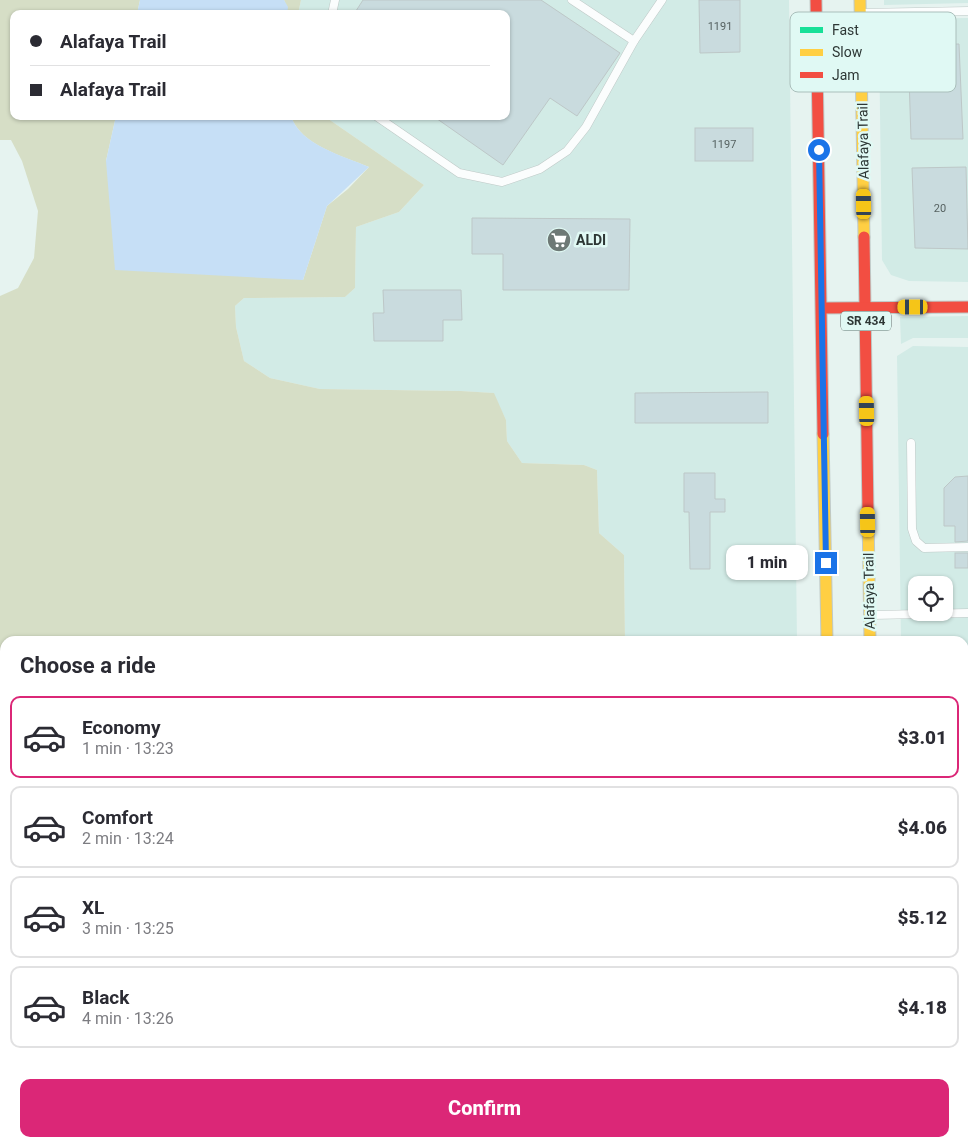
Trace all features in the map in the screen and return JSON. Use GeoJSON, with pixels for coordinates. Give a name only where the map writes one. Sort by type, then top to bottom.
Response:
{"type":"FeatureCollection","features":[{"type":"Feature","properties":{"kind":"main road"},"geometry":{"type":"LineString","coordinates":[[851,0],[859,12]]}},
{"type":"Feature","properties":{"kind":"main road","name":"SR 434"},"geometry":{"type":"LineString","coordinates":[[818,92],[827,636]]}},
{"type":"Feature","properties":{"kind":"main road","name":"Alafaya Trail"},"geometry":{"type":"LineString","coordinates":[[862,92],[870,636]]}},
{"type":"Feature","properties":{"kind":"main road"},"geometry":{"type":"LineString","coordinates":[[822,308],[968,307]]}},
{"type":"Feature","properties":{"kind":"lane"},"geometry":{"type":"LineString","coordinates":[[572,0],[634,41]]}},
{"type":"Feature","properties":{"kind":"lane"},"geometry":{"type":"LineString","coordinates":[[382,120],[459,173],[502,182],[540,169],[567,151],[586,127],[634,41],[662,0]]}},
{"type":"Feature","properties":{"kind":"lane"},"geometry":{"type":"LineString","coordinates":[[914,12],[968,11]]}},
{"type":"Feature","properties":{"kind":"lane"},"geometry":{"type":"LineString","coordinates":[[911,444],[912,529],[916,540],[924,548],[968,547]]}},
{"type":"Feature","properties":{"kind":"lane"},"geometry":{"type":"LineString","coordinates":[[869,615],[968,613]]}},
{"type":"Feature","properties":{"kind":"shaded area"},"geometry":{"type":"Polygon","coordinates":[[[0,0],[140,0],[138,10],[10,10],[10,120],[115,120],[106,161],[303,280],[327,206],[348,189],[369,167],[335,154],[313,142],[303,135],[293,120],[330,120],[424,185],[399,212],[356,227],[355,288],[345,297],[244,298],[235,306],[236,327],[244,361],[270,378],[320,389],[494,393],[506,420],[507,441],[522,463],[584,465],[597,470],[599,533],[624,555],[625,636],[0,636],[0,296],[18,288],[34,258],[38,211],[22,161],[11,140],[0,140],[0,0]]]}},
{"type":"Feature","properties":{"kind":"shaded area"},"geometry":{"type":"Polygon","coordinates":[[[284,0],[301,0],[299,10],[287,10],[284,0]]]}},
{"type":"Feature","properties":{"kind":"shaded area"},"geometry":{"type":"Polygon","coordinates":[[[301,0],[789,0],[797,636],[625,636],[624,555],[599,533],[597,470],[584,465],[522,463],[507,441],[506,420],[493,393],[320,389],[270,378],[244,361],[236,327],[235,306],[244,298],[345,297],[355,288],[356,227],[399,212],[424,185],[330,120],[510,120],[510,10],[299,10],[301,0]]]}},
{"type":"Feature","properties":{"kind":"shaded area"},"geometry":{"type":"Polygon","coordinates":[[[884,0],[968,0],[968,3],[884,5],[884,0]]]}},
{"type":"Feature","properties":{"kind":"shaded area"},"geometry":{"type":"Polygon","coordinates":[[[956,18],[968,18],[968,282],[909,281],[891,275],[882,260],[880,92],[956,92],[956,18]]]}},
{"type":"Feature","properties":{"kind":"shaded area"},"geometry":{"type":"Polygon","coordinates":[[[968,316],[968,338],[913,338],[901,344],[900,317],[968,316]]]}},
{"type":"Feature","properties":{"kind":"shaded area"},"geometry":{"type":"Polygon","coordinates":[[[913,346],[968,347],[968,636],[901,636],[897,356],[913,346]]]}},
{"type":"Feature","properties":{"kind":"water"},"geometry":{"type":"Polygon","coordinates":[[[140,0],[284,0],[288,7],[288,10],[138,10],[140,0]]]}},
{"type":"Feature","properties":{"kind":"water"},"geometry":{"type":"Polygon","coordinates":[[[115,120],[293,120],[303,135],[313,142],[336,154],[369,167],[327,206],[303,280],[115,270],[106,161],[115,120]]]}},
{"type":"Feature","properties":{"kind":"building"},"geometry":{"type":"Polygon","coordinates":[[[363,0],[541,0],[620,53],[577,116],[550,98],[503,165],[439,120],[510,120],[510,10],[357,10],[363,0]]]}},
{"type":"Feature","properties":{"kind":"building"},"geometry":{"type":"Polygon","coordinates":[[[699,0],[740,0],[740,52],[700,53],[699,0]]]}},
{"type":"Feature","properties":{"kind":"building"},"geometry":{"type":"Polygon","coordinates":[[[956,44],[959,44],[963,139],[911,139],[910,92],[956,92],[956,44]]]}},
{"type":"Feature","properties":{"kind":"building"},"geometry":{"type":"Polygon","coordinates":[[[695,128],[753,128],[753,161],[695,161],[695,128]]]}},
{"type":"Feature","properties":{"kind":"building"},"geometry":{"type":"Polygon","coordinates":[[[966,167],[968,249],[915,248],[912,168],[966,167]]]}},
{"type":"Feature","properties":{"kind":"building"},"geometry":{"type":"Polygon","coordinates":[[[472,218],[630,219],[629,290],[503,290],[503,254],[472,254],[472,218]]]}},
{"type":"Feature","properties":{"kind":"building"},"geometry":{"type":"Polygon","coordinates":[[[383,290],[461,290],[462,320],[443,320],[443,341],[374,341],[373,313],[384,313],[383,290]]]}},
{"type":"Feature","properties":{"kind":"building"},"geometry":{"type":"Polygon","coordinates":[[[768,392],[768,423],[635,423],[635,393],[768,392]]]}},
{"type":"Feature","properties":{"kind":"building"},"geometry":{"type":"Polygon","coordinates":[[[684,473],[715,473],[715,499],[725,499],[725,512],[710,512],[710,569],[690,569],[689,512],[684,512],[684,473]]]}},
{"type":"Feature","properties":{"kind":"building"},"geometry":{"type":"Polygon","coordinates":[[[968,476],[968,541],[955,542],[955,526],[944,526],[944,488],[955,477],[968,476]]]}},
{"type":"Feature","properties":{"kind":"building"},"geometry":{"type":"Polygon","coordinates":[[[955,553],[968,553],[968,568],[955,568],[955,553]]]}},
{"type":"Feature","properties":{"kind":"traffic: slow"},"geometry":{"type":"LineString","coordinates":[[860,0],[860,12]]}},
{"type":"Feature","properties":{"kind":"traffic: slow"},"geometry":{"type":"LineString","coordinates":[[862,92],[864,237]]}},
{"type":"Feature","properties":{"kind":"traffic: slow"},"geometry":{"type":"LineString","coordinates":[[823,434],[827,636]]}},
{"type":"Feature","properties":{"kind":"traffic: slow"},"geometry":{"type":"LineString","coordinates":[[868,513],[870,636]]}},
{"type":"Feature","properties":{"kind":"traffic: jam"},"geometry":{"type":"LineString","coordinates":[[816,0],[816,12]]}},
{"type":"Feature","properties":{"kind":"traffic: jam"},"geometry":{"type":"LineString","coordinates":[[817,92],[823,434]]}},
{"type":"Feature","properties":{"kind":"traffic: jam"},"geometry":{"type":"LineString","coordinates":[[864,237],[868,513]]}},
{"type":"Feature","properties":{"kind":"traffic: jam"},"geometry":{"type":"LineString","coordinates":[[822,308],[968,307]]}},
{"type":"Feature","properties":{"kind":"place","name":"ALDI"},"geometry":{"type":"Point","coordinates":[559,240]}},
{"type":"Feature","properties":{"kind":"route"},"geometry":{"type":"LineString","coordinates":[[819,150],[826,563]]}}]}
